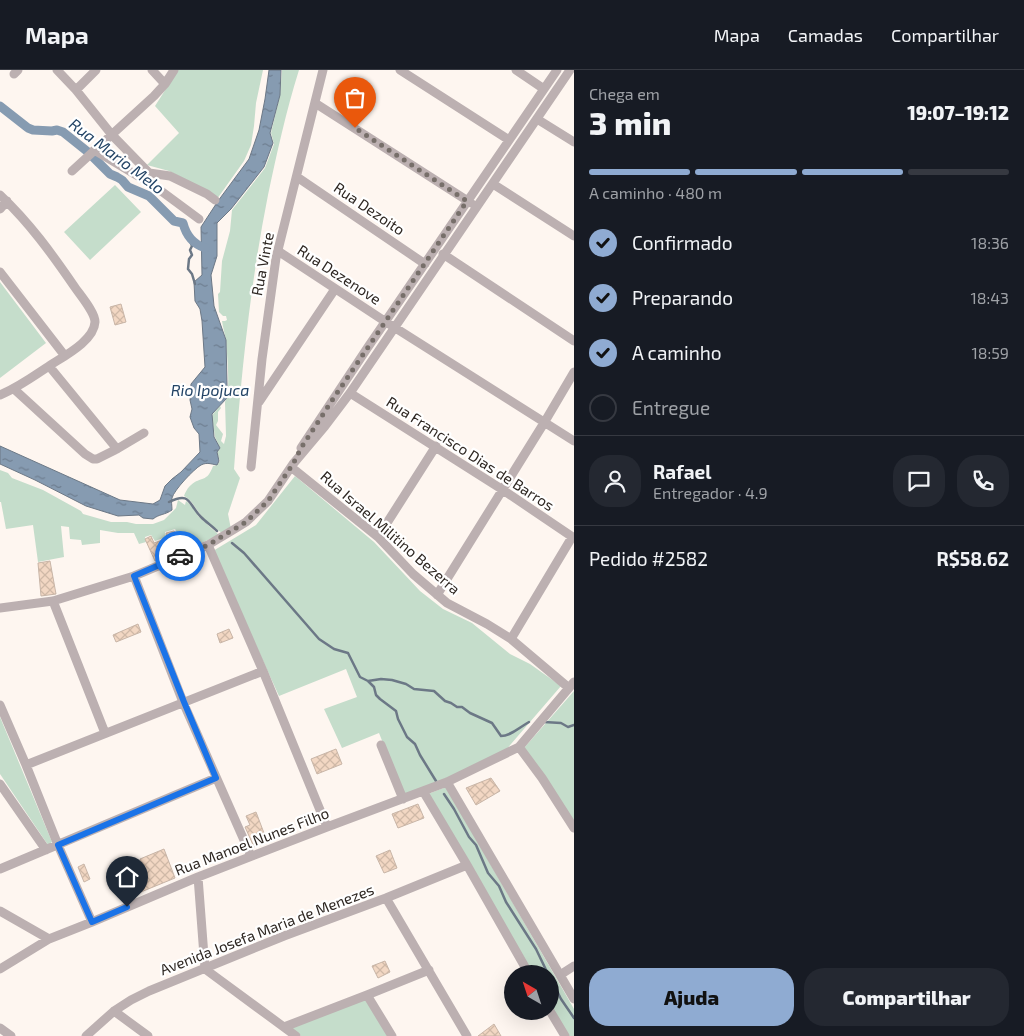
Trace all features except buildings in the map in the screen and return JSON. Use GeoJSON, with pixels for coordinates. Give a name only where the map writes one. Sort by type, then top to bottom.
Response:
{"type":"FeatureCollection","features":[{"type":"Feature","properties":{"kind":"street"},"geometry":{"type":"LineString","coordinates":[[57,70],[112,134],[149,173],[170,176],[207,194],[215,200]]}},
{"type":"Feature","properties":{"kind":"street"},"geometry":{"type":"LineString","coordinates":[[76,90],[96,70]]}},
{"type":"Feature","properties":{"kind":"street"},"geometry":{"type":"LineString","coordinates":[[152,70],[165,84]]}},
{"type":"Feature","properties":{"kind":"street"},"geometry":{"type":"LineString","coordinates":[[72,171],[154,96],[174,70]]}},
{"type":"Feature","properties":{"kind":"street","name":"Rua Vinte"},"geometry":{"type":"LineString","coordinates":[[251,467],[262,359],[278,251],[323,70]]}},
{"type":"Feature","properties":{"kind":"street"},"geometry":{"type":"LineString","coordinates":[[400,70],[509,140]]}},
{"type":"Feature","properties":{"kind":"street"},"geometry":{"type":"LineString","coordinates":[[516,70],[544,89]]}},
{"type":"Feature","properties":{"kind":"street"},"geometry":{"type":"LineString","coordinates":[[292,466],[301,448],[557,70]]}},
{"type":"Feature","properties":{"kind":"street"},"geometry":{"type":"LineString","coordinates":[[0,608],[53,601],[134,576],[208,545],[246,522],[258,511],[268,501],[292,466],[326,426],[350,393],[570,70]]}},
{"type":"Feature","properties":{"kind":"street"},"geometry":{"type":"LineString","coordinates":[[315,103],[476,206]]}},
{"type":"Feature","properties":{"kind":"street"},"geometry":{"type":"LineString","coordinates":[[537,119],[574,142]]}},
{"type":"Feature","properties":{"kind":"street"},"geometry":{"type":"LineString","coordinates":[[94,150],[153,185],[199,219]]}},
{"type":"Feature","properties":{"kind":"street","name":"Rua Dezoito"},"geometry":{"type":"LineString","coordinates":[[297,177],[425,264]]}},
{"type":"Feature","properties":{"kind":"street"},"geometry":{"type":"LineString","coordinates":[[493,184],[574,236]]}},
{"type":"Feature","properties":{"kind":"street"},"geometry":{"type":"LineString","coordinates":[[0,208],[3,198],[32,228],[91,310],[95,322],[88,337],[76,348],[14,389],[0,395]]}},
{"type":"Feature","properties":{"kind":"street","name":"Rua Dezenove"},"geometry":{"type":"LineString","coordinates":[[278,251],[574,441]]}},
{"type":"Feature","properties":{"kind":"street"},"geometry":{"type":"LineString","coordinates":[[443,254],[574,341]]}},
{"type":"Feature","properties":{"kind":"street"},"geometry":{"type":"LineString","coordinates":[[0,272],[65,356]]}},
{"type":"Feature","properties":{"kind":"street"},"geometry":{"type":"LineString","coordinates":[[258,404],[335,289]]}},
{"type":"Feature","properties":{"kind":"street"},"geometry":{"type":"LineString","coordinates":[[48,366],[117,449]]}},
{"type":"Feature","properties":{"kind":"street"},"geometry":{"type":"LineString","coordinates":[[437,595],[574,372]]}},
{"type":"Feature","properties":{"kind":"street"},"geometry":{"type":"LineString","coordinates":[[14,389],[85,454],[93,459],[117,449],[144,432]]}},
{"type":"Feature","properties":{"kind":"street","name":"Rua Francisco Dias de Barros"},"geometry":{"type":"LineString","coordinates":[[350,393],[436,446],[573,538]]}},
{"type":"Feature","properties":{"kind":"street"},"geometry":{"type":"LineString","coordinates":[[378,537],[436,446]]}},
{"type":"Feature","properties":{"kind":"street","name":"Rua Israel Militino Bezerra"},"geometry":{"type":"LineString","coordinates":[[292,466],[378,537],[413,574],[437,595],[457,609],[511,639],[571,685]]}},
{"type":"Feature","properties":{"kind":"street"},"geometry":{"type":"LineString","coordinates":[[511,639],[573,538]]}},
{"type":"Feature","properties":{"kind":"street"},"geometry":{"type":"LineString","coordinates":[[208,545],[328,826]]}},
{"type":"Feature","properties":{"kind":"street"},"geometry":{"type":"LineString","coordinates":[[134,576],[184,702],[251,856]]}},
{"type":"Feature","properties":{"kind":"street"},"geometry":{"type":"LineString","coordinates":[[53,601],[105,733]]}},
{"type":"Feature","properties":{"kind":"street"},"geometry":{"type":"LineString","coordinates":[[26,765],[263,670]]}},
{"type":"Feature","properties":{"kind":"street"},"geometry":{"type":"LineString","coordinates":[[571,685],[519,747],[542,778],[574,828]]}},
{"type":"Feature","properties":{"kind":"street"},"geometry":{"type":"LineString","coordinates":[[0,705],[92,922]]}},
{"type":"Feature","properties":{"kind":"street"},"geometry":{"type":"LineString","coordinates":[[381,745],[403,799]]}},
{"type":"Feature","properties":{"kind":"street","name":"Rua Manoel Nunes Filho"},"geometry":{"type":"LineString","coordinates":[[0,969],[49,939],[251,856],[447,782],[519,747]]}},
{"type":"Feature","properties":{"kind":"street"},"geometry":{"type":"LineString","coordinates":[[0,869],[216,778]]}},
{"type":"Feature","properties":{"kind":"street"},"geometry":{"type":"LineString","coordinates":[[447,782],[574,999]]}},
{"type":"Feature","properties":{"kind":"street"},"geometry":{"type":"LineString","coordinates":[[0,784],[46,850]]}},
{"type":"Feature","properties":{"kind":"street"},"geometry":{"type":"LineString","coordinates":[[423,791],[524,965]]}},
{"type":"Feature","properties":{"kind":"street","name":"Avenida Josefa Maria de Menezes"},"geometry":{"type":"LineString","coordinates":[[86,1036],[114,1011],[149,991],[467,865]]}},
{"type":"Feature","properties":{"kind":"street"},"geometry":{"type":"LineString","coordinates":[[198,877],[205,968],[296,1036]]}},
{"type":"Feature","properties":{"kind":"street"},"geometry":{"type":"LineString","coordinates":[[386,898],[467,1036]]}},
{"type":"Feature","properties":{"kind":"street"},"geometry":{"type":"LineString","coordinates":[[0,911],[49,939]]}},
{"type":"Feature","properties":{"kind":"street"},"geometry":{"type":"LineString","coordinates":[[560,975],[574,966]]}},
{"type":"Feature","properties":{"kind":"street"},"geometry":{"type":"LineString","coordinates":[[284,1027],[428,970]]}},
{"type":"Feature","properties":{"kind":"street"},"geometry":{"type":"LineString","coordinates":[[367,995],[392,1036]]}},
{"type":"Feature","properties":{"kind":"street"},"geometry":{"type":"LineString","coordinates":[[114,1011],[148,1036]]}},
{"type":"Feature","properties":{"kind":"street"},"geometry":{"type":"LineString","coordinates":[[555,1020],[564,1036]]}},
{"type":"Feature","properties":{"kind":"street"},"geometry":{"type":"LineString","coordinates":[[0,1028],[11,1036]]}},
{"type":"Feature","properties":{"kind":"green space"},"geometry":{"type":"Polygon","coordinates":[[[178,70],[263,70],[256,103],[251,145],[244,161],[217,199],[208,192],[169,171],[147,165],[179,133],[155,106],[178,70]]]}},
{"type":"Feature","properties":{"kind":"green space"},"geometry":{"type":"Polygon","coordinates":[[[282,70],[299,70],[286,116],[268,195],[256,263],[243,366],[234,469],[240,478],[228,514],[231,529],[223,534],[205,520],[184,496],[190,486],[206,477],[213,466],[217,465],[220,461],[217,453],[220,448],[215,437],[212,417],[220,406],[216,425],[223,434],[221,441],[224,444],[226,436],[225,402],[228,390],[228,373],[226,341],[222,321],[227,320],[226,316],[219,312],[218,294],[220,292],[222,261],[230,231],[232,210],[265,168],[274,144],[271,133],[280,95],[282,70]]]}},
{"type":"Feature","properties":{"kind":"green space"},"geometry":{"type":"Polygon","coordinates":[[[115,185],[141,212],[90,260],[64,232],[115,185]]]}},
{"type":"Feature","properties":{"kind":"green space"},"geometry":{"type":"Polygon","coordinates":[[[0,282],[46,343],[0,378],[0,282]]]}},
{"type":"Feature","properties":{"kind":"green space"},"geometry":{"type":"Polygon","coordinates":[[[0,470],[8,473],[12,478],[43,490],[81,511],[83,514],[111,522],[153,524],[164,520],[176,508],[178,500],[185,505],[186,501],[192,506],[198,516],[219,535],[186,550],[175,529],[165,532],[166,537],[155,541],[151,535],[145,537],[146,542],[139,544],[134,533],[100,530],[100,543],[82,545],[81,540],[70,539],[69,527],[61,526],[64,557],[38,562],[33,525],[6,529],[0,502],[0,470]]]}},
{"type":"Feature","properties":{"kind":"green space"},"geometry":{"type":"Polygon","coordinates":[[[295,476],[374,542],[420,591],[443,609],[472,623],[510,654],[530,664],[561,686],[505,751],[446,780],[404,796],[379,733],[342,748],[324,709],[357,697],[346,669],[279,696],[213,551],[256,525],[295,476]]]}},
{"type":"Feature","properties":{"kind":"green space"},"geometry":{"type":"Polygon","coordinates":[[[574,691],[574,823],[524,748],[574,691]]]}},
{"type":"Feature","properties":{"kind":"green space"},"geometry":{"type":"Polygon","coordinates":[[[0,717],[52,842],[48,845],[0,774],[0,717]]]}},
{"type":"Feature","properties":{"kind":"green space"},"geometry":{"type":"Polygon","coordinates":[[[446,787],[549,965],[527,965],[428,794],[446,787]]]}},
{"type":"Feature","properties":{"kind":"green space"},"geometry":{"type":"Polygon","coordinates":[[[559,983],[574,1009],[574,1036],[568,1036],[559,1020],[559,983]]]}},
{"type":"Feature","properties":{"kind":"green space"},"geometry":{"type":"Polygon","coordinates":[[[366,999],[389,1036],[301,1036],[290,1028],[366,999]]]}},
{"type":"Feature","properties":{"kind":"water","name":"Rio Ipojuca"},"geometry":{"type":"Polygon","coordinates":[[[269,70],[281,70],[280,95],[270,133],[273,143],[264,167],[231,209],[217,223],[217,256],[211,275],[214,306],[226,340],[227,398],[212,414],[214,437],[220,448],[217,452],[219,461],[217,465],[205,464],[198,467],[176,490],[172,498],[172,510],[153,519],[143,518],[139,515],[118,516],[86,506],[0,464],[0,446],[120,500],[153,504],[160,500],[165,486],[200,452],[199,434],[194,428],[190,417],[192,409],[190,400],[191,384],[205,367],[202,321],[200,309],[195,301],[194,282],[202,275],[201,227],[249,159],[259,130],[269,70]]]}},
{"type":"Feature","properties":{"kind":"waterway","name":"Rua Mario Melo"},"geometry":{"type":"LineString","coordinates":[[0,106],[28,128],[63,132],[88,152],[110,174],[122,180],[128,187],[149,196],[174,221],[183,223],[191,238],[205,248]]}},
{"type":"Feature","properties":{"kind":"waterway"},"geometry":{"type":"LineString","coordinates":[[189,238],[192,246],[190,250],[192,255],[189,259],[188,269],[192,274],[195,284]]}},
{"type":"Feature","properties":{"kind":"waterway"},"geometry":{"type":"LineString","coordinates":[[169,502],[185,498],[201,517],[217,531]]}},
{"type":"Feature","properties":{"kind":"waterway"},"geometry":{"type":"LineString","coordinates":[[232,543],[244,553],[319,639],[334,649],[348,653],[360,677],[368,681],[374,687],[376,695],[396,711],[407,737],[415,744],[436,781]]}},
{"type":"Feature","properties":{"kind":"waterway"},"geometry":{"type":"LineString","coordinates":[[368,681],[392,680],[406,684],[414,689],[434,691],[445,701],[457,707],[462,707],[470,713],[492,723],[501,736],[512,733],[529,722]]}},
{"type":"Feature","properties":{"kind":"waterway"},"geometry":{"type":"LineString","coordinates":[[544,722],[561,723],[568,727],[574,725]]}},
{"type":"Feature","properties":{"kind":"waterway"},"geometry":{"type":"LineString","coordinates":[[444,794],[469,837],[476,845],[488,873],[499,886],[506,902],[536,949],[544,965]]}},
{"type":"Feature","properties":{"kind":"waterway"},"geometry":{"type":"LineString","coordinates":[[559,995],[574,1018]]}},
{"type":"Feature","properties":{"kind":"way so far"},"geometry":{"type":"LineString","coordinates":[[180,556],[208,545],[246,522],[268,501],[335,396],[467,201],[355,128]]}},
{"type":"Feature","properties":{"kind":"route"},"geometry":{"type":"LineString","coordinates":[[127,907],[92,922],[58,845],[216,778],[134,576],[180,556]]}}]}
